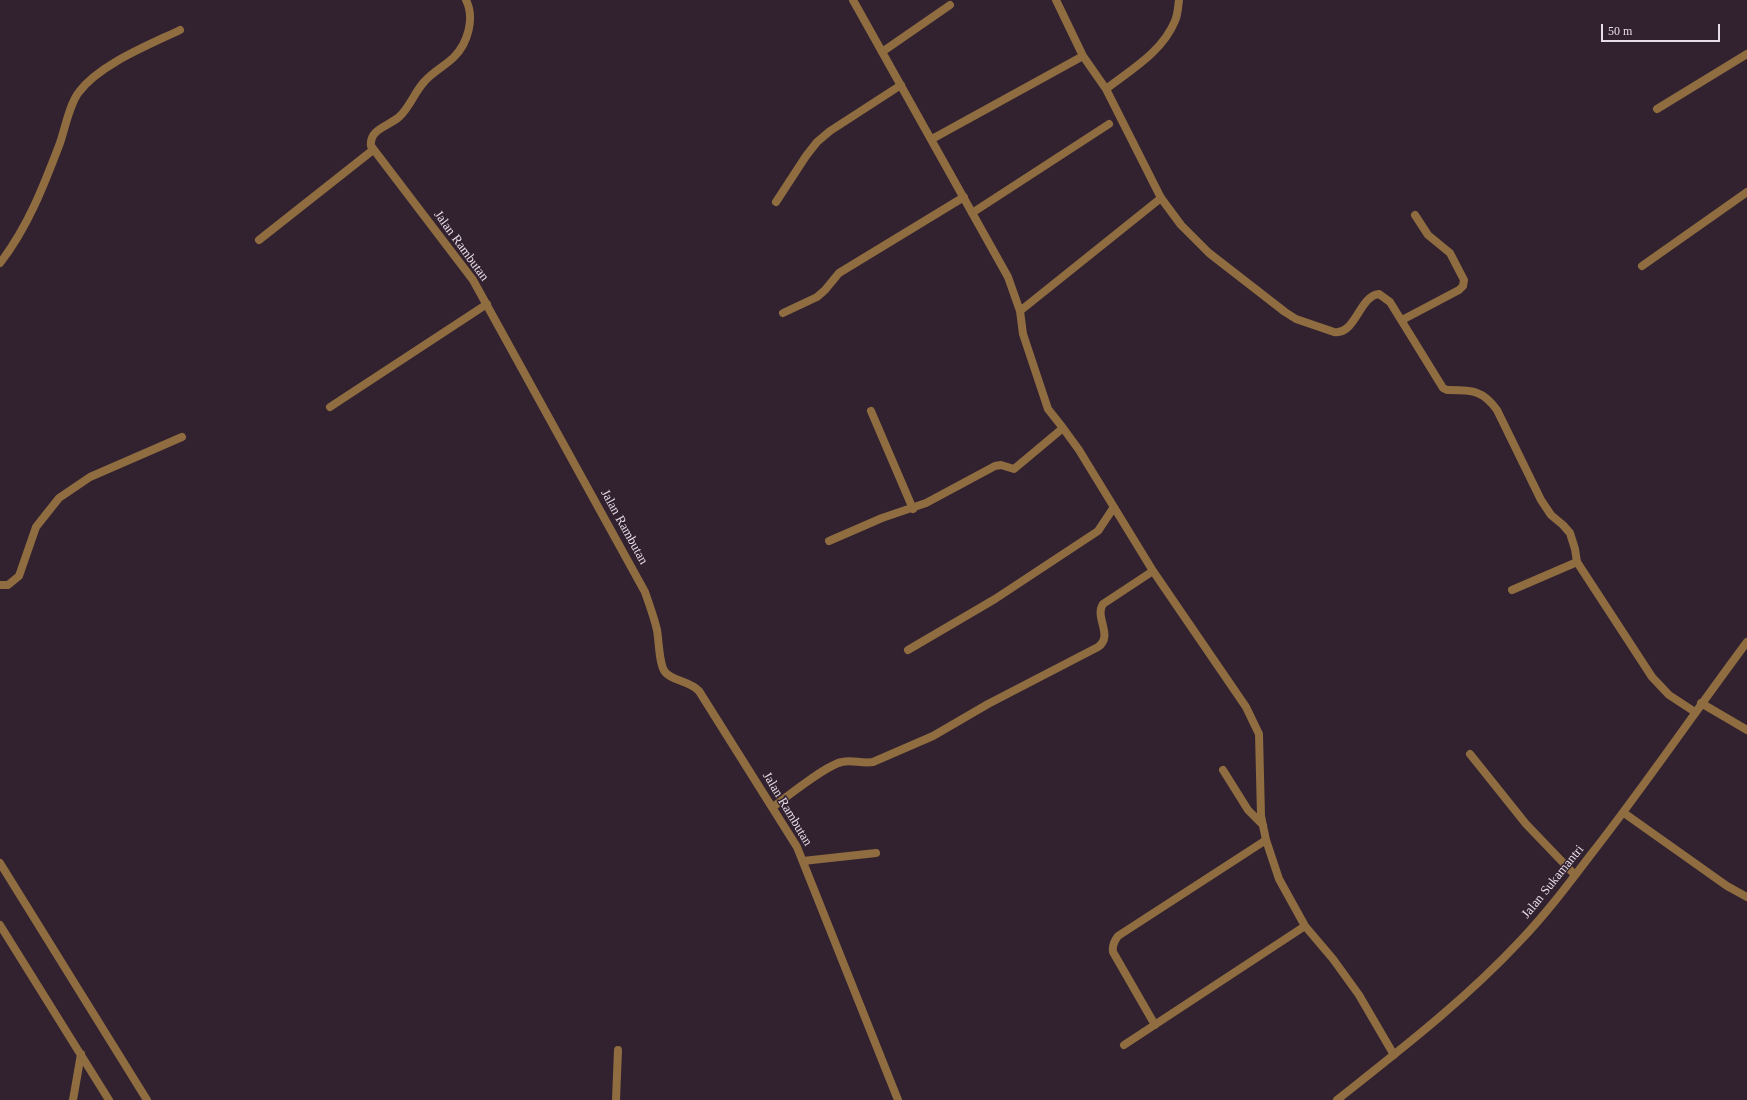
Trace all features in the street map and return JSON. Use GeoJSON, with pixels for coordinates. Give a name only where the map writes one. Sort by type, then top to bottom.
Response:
{"type":"FeatureCollection","features":[{"type":"Feature","properties":{"kind":"street"},"geometry":{"type":"LineString","coordinates":[[259,240],[373,150],[370,141],[374,133],[404,112],[424,81],[454,58],[462,48],[470,24],[470,14],[466,0]]}},
{"type":"Feature","properties":{"kind":"street"},"geometry":{"type":"LineString","coordinates":[[853,0],[1008,276],[1020,311],[1023,334],[1043,400],[1048,409],[1064,428],[1153,571],[1254,721],[1259,734],[1259,784],[1263,825],[1266,840],[1279,879],[1305,926],[1333,959],[1359,995],[1394,1055]]}},
{"type":"Feature","properties":{"kind":"street"},"geometry":{"type":"LineString","coordinates":[[1056,0],[1083,56],[1106,89],[1161,198],[1181,225],[1209,253],[1275,305],[1296,319],[1334,332],[1343,331],[1372,297],[1379,294],[1390,302],[1443,388],[1447,390],[1474,391],[1484,395],[1493,405],[1541,500],[1551,515],[1570,533],[1577,562],[1652,677],[1669,695],[1695,712]]}},
{"type":"Feature","properties":{"kind":"street"},"geometry":{"type":"LineString","coordinates":[[1106,89],[1152,54],[1163,43],[1176,20],[1179,0]]}},
{"type":"Feature","properties":{"kind":"street"},"geometry":{"type":"LineString","coordinates":[[882,52],[950,5]]}},
{"type":"Feature","properties":{"kind":"street"},"geometry":{"type":"LineString","coordinates":[[0,263],[31,214],[58,149],[73,101],[79,91],[98,72],[180,30]]}},
{"type":"Feature","properties":{"kind":"street"},"geometry":{"type":"LineString","coordinates":[[1657,108],[1747,54]]}},
{"type":"Feature","properties":{"kind":"street"},"geometry":{"type":"LineString","coordinates":[[932,139],[1083,56]]}},
{"type":"Feature","properties":{"kind":"street"},"geometry":{"type":"LineString","coordinates":[[776,202],[817,142],[830,131],[901,85]]}},
{"type":"Feature","properties":{"kind":"street"},"geometry":{"type":"LineString","coordinates":[[972,213],[1109,124]]}},
{"type":"Feature","properties":{"kind":"street","name":"Jalan Rambutan"},"geometry":{"type":"LineString","coordinates":[[373,150],[462,263],[487,304],[645,592],[657,630],[664,670],[670,676],[690,684],[700,691],[793,840],[803,861],[898,1100]]}},
{"type":"Feature","properties":{"kind":"street"},"geometry":{"type":"LineString","coordinates":[[1642,266],[1747,192]]}},
{"type":"Feature","properties":{"kind":"street"},"geometry":{"type":"LineString","coordinates":[[783,313],[817,297],[840,273],[964,197]]}},
{"type":"Feature","properties":{"kind":"street"},"geometry":{"type":"LineString","coordinates":[[1020,311],[1161,198]]}},
{"type":"Feature","properties":{"kind":"street"},"geometry":{"type":"LineString","coordinates":[[1402,320],[1459,290],[1463,286],[1464,280],[1450,253],[1428,235],[1415,215]]}},
{"type":"Feature","properties":{"kind":"street"},"geometry":{"type":"LineString","coordinates":[[330,408],[487,304]]}},
{"type":"Feature","properties":{"kind":"street"},"geometry":{"type":"LineString","coordinates":[[871,411],[912,509]]}},
{"type":"Feature","properties":{"kind":"street"},"geometry":{"type":"LineString","coordinates":[[829,541],[882,518],[926,503],[994,466],[1001,465],[1014,469],[1064,428]]}},
{"type":"Feature","properties":{"kind":"street"},"geometry":{"type":"LineString","coordinates":[[0,585],[8,585],[19,576],[36,527],[59,498],[90,477],[182,437]]}},
{"type":"Feature","properties":{"kind":"street"},"geometry":{"type":"LineString","coordinates":[[908,650],[995,599],[1098,531],[1114,507]]}},
{"type":"Feature","properties":{"kind":"street"},"geometry":{"type":"LineString","coordinates":[[1512,590],[1577,562]]}},
{"type":"Feature","properties":{"kind":"street"},"geometry":{"type":"LineString","coordinates":[[773,807],[825,770],[840,762],[849,761],[864,764],[873,762],[932,736],[988,704],[1101,645],[1105,636],[1100,610],[1103,604],[1153,571]]}},
{"type":"Feature","properties":{"kind":"street","name":"Jalan Sukamantri"},"geometry":{"type":"LineString","coordinates":[[1338,1100],[1486,977],[1548,911],[1624,813],[1695,712],[1747,642]]}},
{"type":"Feature","properties":{"kind":"street"},"geometry":{"type":"LineString","coordinates":[[1702,703],[1747,730]]}},
{"type":"Feature","properties":{"kind":"street"},"geometry":{"type":"LineString","coordinates":[[1470,754],[1526,824],[1549,850],[1575,875]]}},
{"type":"Feature","properties":{"kind":"street"},"geometry":{"type":"LineString","coordinates":[[1223,770],[1248,810],[1263,825]]}},
{"type":"Feature","properties":{"kind":"street"},"geometry":{"type":"LineString","coordinates":[[1624,813],[1728,886],[1747,897]]}},
{"type":"Feature","properties":{"kind":"street"},"geometry":{"type":"LineString","coordinates":[[1155,1025],[1113,952],[1112,947],[1115,940],[1118,936],[1266,840]]}},
{"type":"Feature","properties":{"kind":"street"},"geometry":{"type":"LineString","coordinates":[[803,861],[876,853]]}},
{"type":"Feature","properties":{"kind":"street"},"geometry":{"type":"LineString","coordinates":[[0,863],[147,1100]]}},
{"type":"Feature","properties":{"kind":"street"},"geometry":{"type":"LineString","coordinates":[[0,925],[109,1100]]}},
{"type":"Feature","properties":{"kind":"street"},"geometry":{"type":"LineString","coordinates":[[1124,1045],[1305,926]]}},
{"type":"Feature","properties":{"kind":"street"},"geometry":{"type":"LineString","coordinates":[[616,1100],[618,1050]]}},
{"type":"Feature","properties":{"kind":"street"},"geometry":{"type":"LineString","coordinates":[[73,1100],[81,1054]]}}]}
